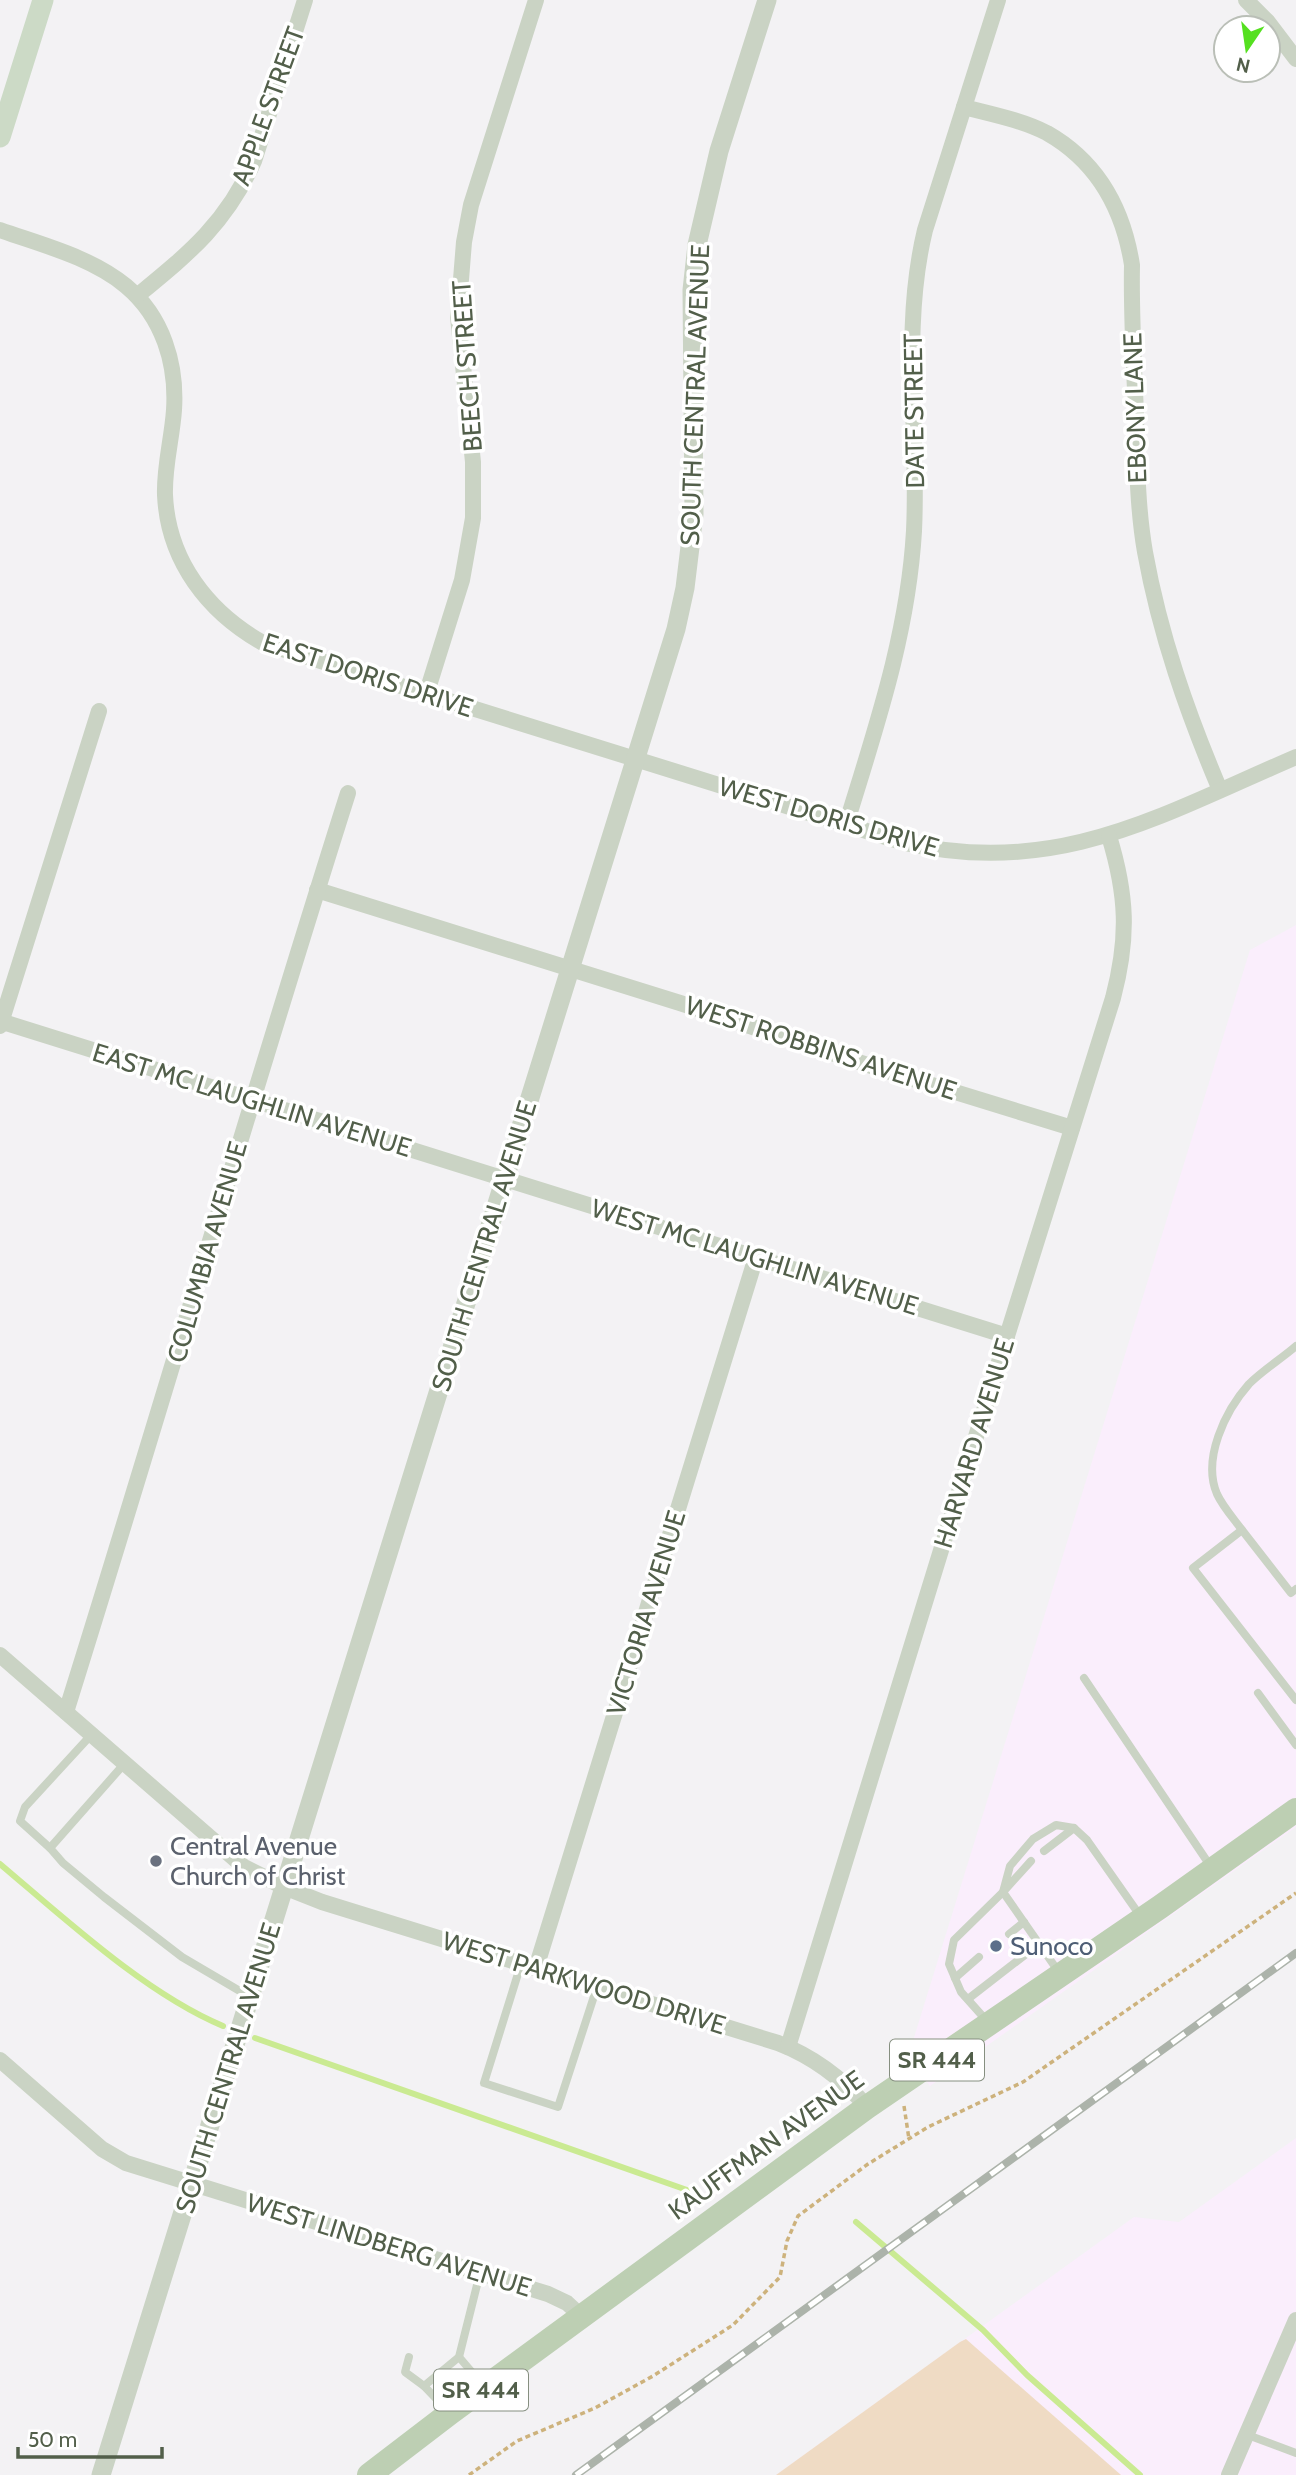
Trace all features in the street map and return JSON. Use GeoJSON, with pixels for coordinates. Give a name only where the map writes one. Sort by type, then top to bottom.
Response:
{"type":"FeatureCollection","features":[{"type":"Feature","properties":{"kind":"main road"},"geometry":{"type":"LineString","coordinates":[[0,138],[43,0]]}},
{"type":"Feature","properties":{"kind":"main road","name":"KAUFFMAN AVENUE"},"geometry":{"type":"LineString","coordinates":[[371,2471],[867,2107],[1296,1810]]}},
{"type":"Feature","properties":{"kind":"street","name":"APPLE STREET"},"geometry":{"type":"LineString","coordinates":[[137,296],[192,250],[212,229],[245,180],[254,161],[305,0]]}},
{"type":"Feature","properties":{"kind":"street","name":"BEECH STREET"},"geometry":{"type":"LineString","coordinates":[[426,695],[462,580],[473,518],[473,462],[458,317],[464,242],[471,205],[536,0]]}},
{"type":"Feature","properties":{"kind":"street","name":"SOUTH CENTRAL AVENUE"},"geometry":{"type":"LineString","coordinates":[[101,2475],[676,629],[692,546],[696,477],[692,290],[701,223],[719,151],[767,0]]}},
{"type":"Feature","properties":{"kind":"street","name":"DATE STREET"},"geometry":{"type":"LineString","coordinates":[[846,825],[892,675],[910,578],[916,487],[911,335],[914,284],[925,230],[998,0]]}},
{"type":"Feature","properties":{"kind":"street"},"geometry":{"type":"LineString","coordinates":[[1246,0],[1268,22],[1296,59]]}},
{"type":"Feature","properties":{"kind":"street","name":"EBONY LANE"},"geometry":{"type":"LineString","coordinates":[[964,107],[1029,125],[1074,152],[1099,178],[1121,218],[1132,265],[1139,506],[1145,551],[1157,612],[1174,671],[1193,727],[1220,790]]}},
{"type":"Feature","properties":{"kind":"street","name":"EAST DORIS DRIVE"},"geometry":{"type":"LineString","coordinates":[[0,230],[97,267],[137,296],[159,329],[172,364],[174,381],[166,466],[166,508],[176,548],[197,588],[226,619],[263,643],[636,761]]}},
{"type":"Feature","properties":{"kind":"street"},"geometry":{"type":"LineString","coordinates":[[0,1023],[99,711]]}},
{"type":"Feature","properties":{"kind":"street","name":"WEST DORIS DRIVE"},"geometry":{"type":"LineString","coordinates":[[636,761],[927,848],[979,854],[1044,850],[1109,836],[1296,757]]}},
{"type":"Feature","properties":{"kind":"street","name":"COLUMBIA AVENUE"},"geometry":{"type":"LineString","coordinates":[[66,1712],[348,793]]}},
{"type":"Feature","properties":{"kind":"street","name":"HARVARD AVENUE"},"geometry":{"type":"LineString","coordinates":[[788,2047],[1113,998],[1124,941],[1124,907],[1120,872],[1109,836]]}},
{"type":"Feature","properties":{"kind":"street","name":"WEST ROBBINS AVENUE"},"geometry":{"type":"LineString","coordinates":[[317,890],[1072,1128]]}},
{"type":"Feature","properties":{"kind":"street","name":"EAST MC LAUGHLIN AVENUE"},"geometry":{"type":"LineString","coordinates":[[0,1023],[504,1178]]}},
{"type":"Feature","properties":{"kind":"street","name":"WEST MC LAUGHLIN AVENUE"},"geometry":{"type":"LineString","coordinates":[[504,1178],[1007,1336]]}},
{"type":"Feature","properties":{"kind":"street","name":"VICTORIA AVENUE"},"geometry":{"type":"LineString","coordinates":[[528,1966],[756,1257]]}},
{"type":"Feature","properties":{"kind":"street","name":"WEST PARKWOOD DRIVE"},"geometry":{"type":"LineString","coordinates":[[0,1655],[244,1867],[323,1902],[788,2047],[832,2072],[867,2107]]}},
{"type":"Feature","properties":{"kind":"street","name":"WEST LINDBERG AVENUE"},"geometry":{"type":"LineString","coordinates":[[0,2060],[110,2154],[126,2163],[558,2298],[581,2316]]}},
{"type":"Feature","properties":{"kind":"street"},"geometry":{"type":"LineString","coordinates":[[1229,2475],[1296,2320]]}},
{"type":"Feature","properties":{"kind":"lane"},"geometry":{"type":"LineString","coordinates":[[1296,1346],[1250,1384],[1227,1415],[1216,1445],[1212,1475],[1218,1495],[1242,1530],[1291,1593],[1296,1589]]}},
{"type":"Feature","properties":{"kind":"lane"},"geometry":{"type":"LineString","coordinates":[[1242,1530],[1193,1568],[1296,1700]]}},
{"type":"Feature","properties":{"kind":"lane"},"geometry":{"type":"LineString","coordinates":[[1084,1678],[1212,1870]]}},
{"type":"Feature","properties":{"kind":"lane"},"geometry":{"type":"LineString","coordinates":[[1258,1693],[1296,1745]]}},
{"type":"Feature","properties":{"kind":"lane"},"geometry":{"type":"LineString","coordinates":[[92,1734],[25,1807],[20,1821],[63,1863],[181,1957],[250,1997]]}},
{"type":"Feature","properties":{"kind":"lane"},"geometry":{"type":"LineString","coordinates":[[50,1848],[125,1763]]}},
{"type":"Feature","properties":{"kind":"lane"},"geometry":{"type":"LineString","coordinates":[[1003,1892],[1010,1866],[1033,1839],[1056,1825],[1074,1828],[1087,1840],[1142,1919]]}},
{"type":"Feature","properties":{"kind":"lane"},"geometry":{"type":"LineString","coordinates":[[1044,1851],[1074,1828]]}},
{"type":"Feature","properties":{"kind":"lane"},"geometry":{"type":"LineString","coordinates":[[989,2024],[968,1999],[949,1964],[954,1940],[1031,1861]]}},
{"type":"Feature","properties":{"kind":"lane"},"geometry":{"type":"LineString","coordinates":[[1003,1892],[1061,1975]]}},
{"type":"Feature","properties":{"kind":"lane"},"geometry":{"type":"LineString","coordinates":[[1009,1934],[1024,1922]]}},
{"type":"Feature","properties":{"kind":"lane"},"geometry":{"type":"LineString","coordinates":[[968,1999],[1039,1944]]}},
{"type":"Feature","properties":{"kind":"lane"},"geometry":{"type":"LineString","coordinates":[[955,1978],[979,1957]]}},
{"type":"Feature","properties":{"kind":"lane"},"geometry":{"type":"LineString","coordinates":[[528,1966],[484,2083],[558,2107],[597,1987]]}},
{"type":"Feature","properties":{"kind":"lane"},"geometry":{"type":"LineString","coordinates":[[425,2386],[459,2357],[480,2273]]}},
{"type":"Feature","properties":{"kind":"lane"},"geometry":{"type":"LineString","coordinates":[[409,2357],[405,2372],[425,2386],[450,2413]]}},
{"type":"Feature","properties":{"kind":"lane"},"geometry":{"type":"LineString","coordinates":[[459,2357],[485,2387]]}},
{"type":"Feature","properties":{"kind":"lane"},"geometry":{"type":"LineString","coordinates":[[1245,2434],[1296,2453]]}},
{"type":"Feature","properties":{"kind":"path"},"geometry":{"type":"LineString","coordinates":[[469,2475],[517,2441],[595,2408],[653,2376],[733,2325],[780,2277],[787,2241],[798,2216],[868,2164],[928,2127],[1023,2082],[1296,1893]]}},
{"type":"Feature","properties":{"kind":"path"},"geometry":{"type":"LineString","coordinates":[[900,2085],[909,2139]]}},
{"type":"Feature","properties":{"kind":"shaded area"},"geometry":{"type":"Polygon","coordinates":[[[1296,925],[1296,1827],[930,2086],[908,2057],[1250,950],[1296,925]]]}},
{"type":"Feature","properties":{"kind":"shaded area"},"geometry":{"type":"Polygon","coordinates":[[[1296,2138],[1296,2475],[776,2475],[1134,2217],[1179,2222],[1296,2138]]]}},
{"type":"Feature","properties":{"kind":"shaded area"},"geometry":{"type":"Polygon","coordinates":[[[966,2339],[1121,2475],[776,2475],[960,2342],[966,2339]]]}},
{"type":"Feature","properties":{"kind":"waterway"},"geometry":{"type":"LineString","coordinates":[[0,1864],[78,1931],[135,1975],[194,2012],[223,2026]]}},
{"type":"Feature","properties":{"kind":"waterway"},"geometry":{"type":"LineString","coordinates":[[255,2038],[687,2190]]}},
{"type":"Feature","properties":{"kind":"waterway"},"geometry":{"type":"LineString","coordinates":[[856,2222],[983,2330],[1027,2375],[1140,2475]]}},
{"type":"Feature","properties":{"kind":"railway"},"geometry":{"type":"LineString","coordinates":[[576,2475],[1296,1953]]}},
{"type":"Feature","properties":{"kind":"place","name":"Central Avenue Church of Christ"},"geometry":{"type":"Point","coordinates":[156,1861]}},
{"type":"Feature","properties":{"kind":"place","name":"Sunoco"},"geometry":{"type":"Point","coordinates":[996,1946]}}]}
